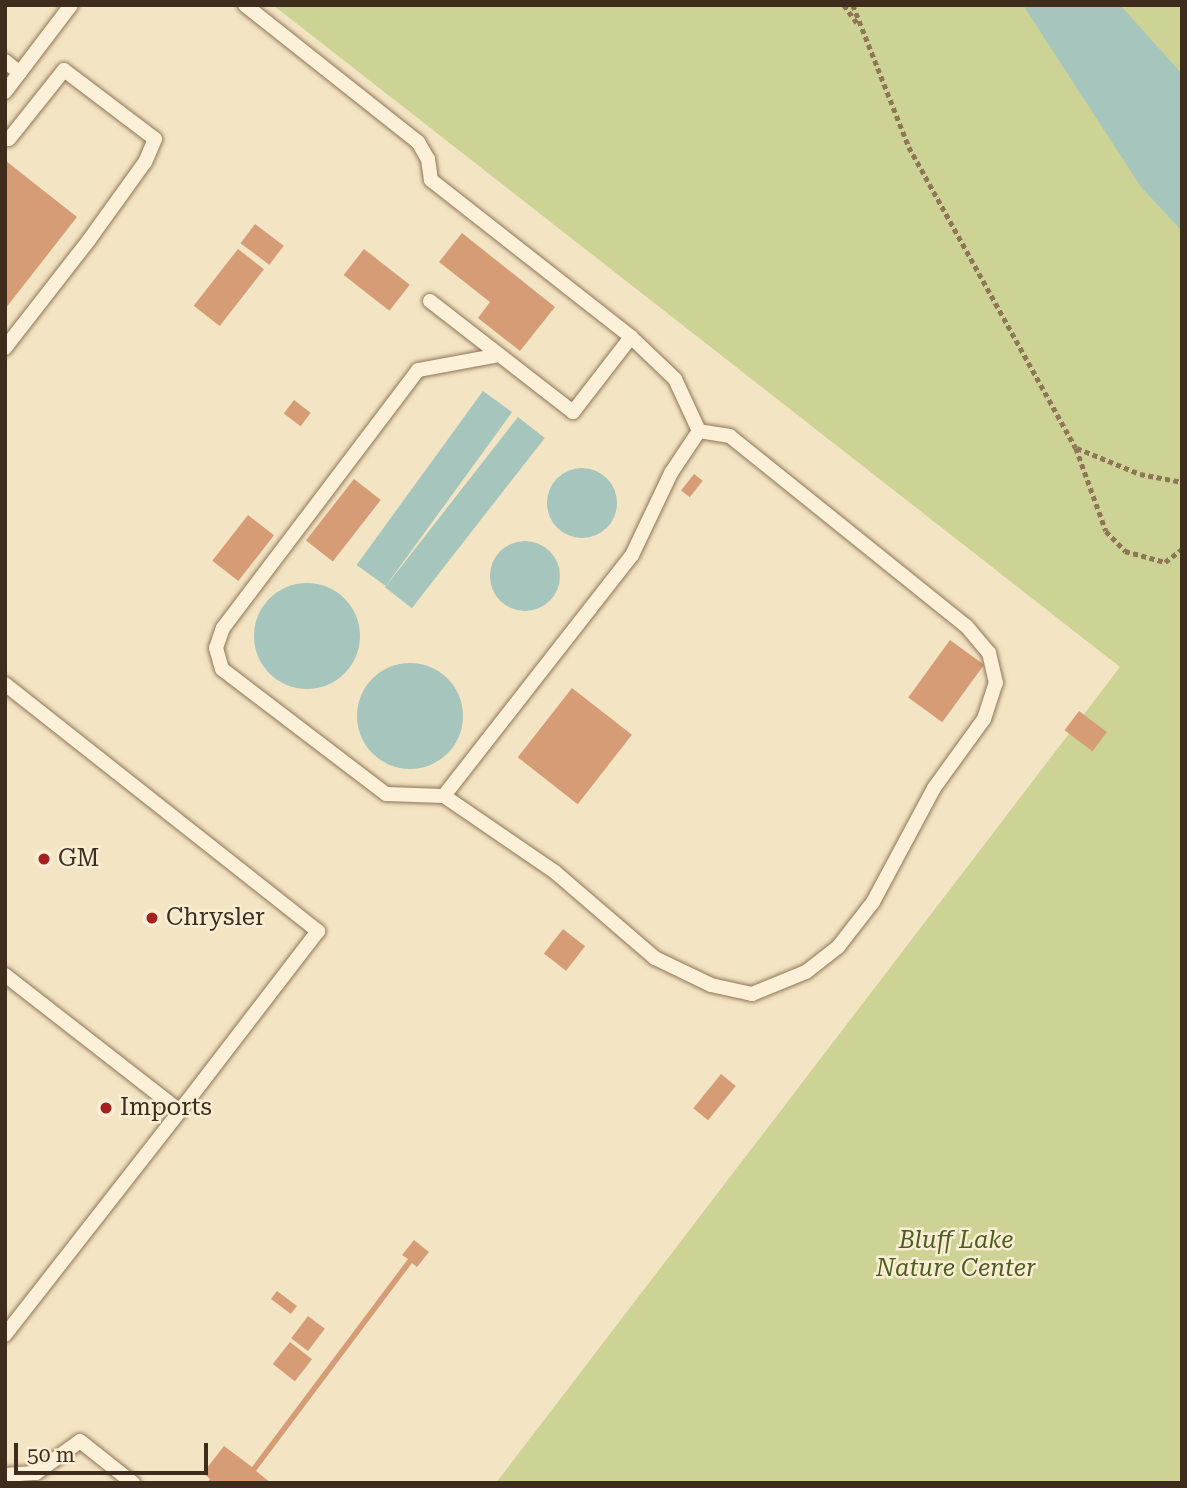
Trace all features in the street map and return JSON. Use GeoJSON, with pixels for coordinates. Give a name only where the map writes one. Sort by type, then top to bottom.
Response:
{"type":"FeatureCollection","features":[{"type":"Feature","properties":{"kind":"lane"},"geometry":{"type":"LineString","coordinates":[[5,92],[71,5]]}},
{"type":"Feature","properties":{"kind":"lane"},"geometry":{"type":"LineString","coordinates":[[245,5],[418,142],[428,159],[431,180],[631,337],[675,379],[699,431]]}},
{"type":"Feature","properties":{"kind":"lane"},"geometry":{"type":"LineString","coordinates":[[5,61],[20,73]]}},
{"type":"Feature","properties":{"kind":"lane"},"geometry":{"type":"LineString","coordinates":[[5,137],[9,139],[64,70],[155,139],[145,162],[89,240],[5,348]]}},
{"type":"Feature","properties":{"kind":"lane"},"geometry":{"type":"LineString","coordinates":[[430,301],[573,412],[631,337]]}},
{"type":"Feature","properties":{"kind":"lane"},"geometry":{"type":"LineString","coordinates":[[499,355],[418,370],[223,628],[216,648],[222,669],[386,794],[444,796],[555,872],[654,958],[710,985],[752,994],[786,982],[838,947],[873,902],[934,788],[984,719],[996,682],[989,653],[966,626],[811,497],[730,436],[699,431]]}},
{"type":"Feature","properties":{"kind":"lane"},"geometry":{"type":"LineString","coordinates":[[444,796],[632,555],[671,474],[699,431]]}},
{"type":"Feature","properties":{"kind":"lane"},"geometry":{"type":"LineString","coordinates":[[5,684],[318,931],[5,1335]]}},
{"type":"Feature","properties":{"kind":"lane"},"geometry":{"type":"LineString","coordinates":[[5,975],[180,1111]]}},
{"type":"Feature","properties":{"kind":"lane"},"geometry":{"type":"LineString","coordinates":[[5,1475],[36,1473],[80,1441],[133,1483]]}},
{"type":"Feature","properties":{"kind":"path"},"geometry":{"type":"LineString","coordinates":[[844,5],[863,30]]}},
{"type":"Feature","properties":{"kind":"path"},"geometry":{"type":"LineString","coordinates":[[853,5],[915,158],[1076,448],[1106,531],[1125,551],[1165,562],[1182,549]]}},
{"type":"Feature","properties":{"kind":"path"},"geometry":{"type":"LineString","coordinates":[[1076,448],[1140,474],[1182,482]]}},
{"type":"Feature","properties":{"kind":"green space","name":"Bluff Lake Nature Center"},"geometry":{"type":"Polygon","coordinates":[[[273,5],[1182,5],[1182,1483],[496,1483],[1120,667],[273,5]]]}},
{"type":"Feature","properties":{"kind":"water"},"geometry":{"type":"Polygon","coordinates":[[[1023,5],[1120,5],[1182,74],[1182,231],[1141,187],[1023,5]]]}},
{"type":"Feature","properties":{"kind":"water"},"geometry":{"type":"Polygon","coordinates":[[[483,391],[512,412],[386,586],[357,565],[483,391]]]}},
{"type":"Feature","properties":{"kind":"water"},"geometry":{"type":"Polygon","coordinates":[[[518,417],[545,438],[412,608],[385,587],[518,417]]]}},
{"type":"Feature","properties":{"kind":"water"},"geometry":{"type":"Polygon","coordinates":[[[582,468],[607,478],[617,503],[607,528],[582,538],[557,528],[547,503],[557,478],[582,468]]]}},
{"type":"Feature","properties":{"kind":"water"},"geometry":{"type":"Polygon","coordinates":[[[525,541],[544,547],[554,557],[560,576],[554,595],[544,605],[525,611],[506,605],[496,595],[490,576],[496,557],[506,547],[525,541]]]}},
{"type":"Feature","properties":{"kind":"water"},"geometry":{"type":"Polygon","coordinates":[[[307,583],[327,587],[344,599],[356,616],[360,636],[356,656],[344,673],[327,685],[307,689],[287,685],[270,673],[258,656],[254,636],[258,616],[270,599],[287,587],[307,583]]]}},
{"type":"Feature","properties":{"kind":"water"},"geometry":{"type":"Polygon","coordinates":[[[410,663],[430,667],[447,679],[459,696],[463,716],[459,736],[447,753],[430,765],[410,769],[390,765],[373,753],[361,736],[357,716],[361,696],[373,679],[390,667],[410,663]]]}},
{"type":"Feature","properties":{"kind":"building"},"geometry":{"type":"Polygon","coordinates":[[[6,161],[77,217],[5,309],[5,163],[6,161]]]}},
{"type":"Feature","properties":{"kind":"building"},"geometry":{"type":"Polygon","coordinates":[[[255,224],[284,246],[269,265],[241,243],[255,224]]]}},
{"type":"Feature","properties":{"kind":"building"},"geometry":{"type":"Polygon","coordinates":[[[462,233],[555,307],[520,351],[478,318],[490,302],[439,262],[462,233]]]}},
{"type":"Feature","properties":{"kind":"building"},"geometry":{"type":"Polygon","coordinates":[[[238,249],[264,269],[220,326],[194,306],[238,249]]]}},
{"type":"Feature","properties":{"kind":"building"},"geometry":{"type":"Polygon","coordinates":[[[364,249],[410,285],[389,311],[344,275],[364,249]]]}},
{"type":"Feature","properties":{"kind":"building"},"geometry":{"type":"Polygon","coordinates":[[[294,400],[311,413],[301,426],[284,414],[294,400]]]}},
{"type":"Feature","properties":{"kind":"building"},"geometry":{"type":"Polygon","coordinates":[[[694,474],[703,481],[690,497],[681,491],[694,474]]]}},
{"type":"Feature","properties":{"kind":"building"},"geometry":{"type":"Polygon","coordinates":[[[354,479],[381,500],[333,561],[306,540],[354,479]]]}},
{"type":"Feature","properties":{"kind":"building"},"geometry":{"type":"Polygon","coordinates":[[[248,515],[274,535],[238,581],[212,561],[248,515]]]}},
{"type":"Feature","properties":{"kind":"building"},"geometry":{"type":"Polygon","coordinates":[[[950,640],[984,665],[942,722],[908,697],[950,640]]]}},
{"type":"Feature","properties":{"kind":"building"},"geometry":{"type":"Polygon","coordinates":[[[572,688],[632,735],[578,804],[518,757],[572,688]]]}},
{"type":"Feature","properties":{"kind":"building"},"geometry":{"type":"Polygon","coordinates":[[[1079,711],[1107,732],[1093,751],[1065,730],[1079,711]]]}},
{"type":"Feature","properties":{"kind":"building"},"geometry":{"type":"Polygon","coordinates":[[[563,929],[585,946],[566,971],[544,953],[563,929]]]}},
{"type":"Feature","properties":{"kind":"building"},"geometry":{"type":"Polygon","coordinates":[[[721,1074],[736,1086],[708,1120],[693,1108],[721,1074]]]}},
{"type":"Feature","properties":{"kind":"building"},"geometry":{"type":"Polygon","coordinates":[[[414,1240],[429,1252],[417,1267],[412,1263],[256,1471],[271,1483],[207,1483],[210,1479],[203,1473],[224,1446],[252,1467],[408,1259],[402,1255],[414,1240]]]}},
{"type":"Feature","properties":{"kind":"building"},"geometry":{"type":"Polygon","coordinates":[[[277,1291],[297,1306],[291,1314],[271,1299],[277,1291]]]}},
{"type":"Feature","properties":{"kind":"building"},"geometry":{"type":"Polygon","coordinates":[[[308,1316],[325,1329],[308,1351],[291,1338],[308,1316]]]}},
{"type":"Feature","properties":{"kind":"building"},"geometry":{"type":"Polygon","coordinates":[[[290,1342],[312,1359],[295,1381],[273,1364],[290,1342]]]}},
{"type":"Feature","properties":{"kind":"place","name":"GM"},"geometry":{"type":"Point","coordinates":[44,859]}},
{"type":"Feature","properties":{"kind":"place","name":"Chrysler"},"geometry":{"type":"Point","coordinates":[152,918]}},
{"type":"Feature","properties":{"kind":"place","name":"Imports"},"geometry":{"type":"Point","coordinates":[106,1108]}}]}
